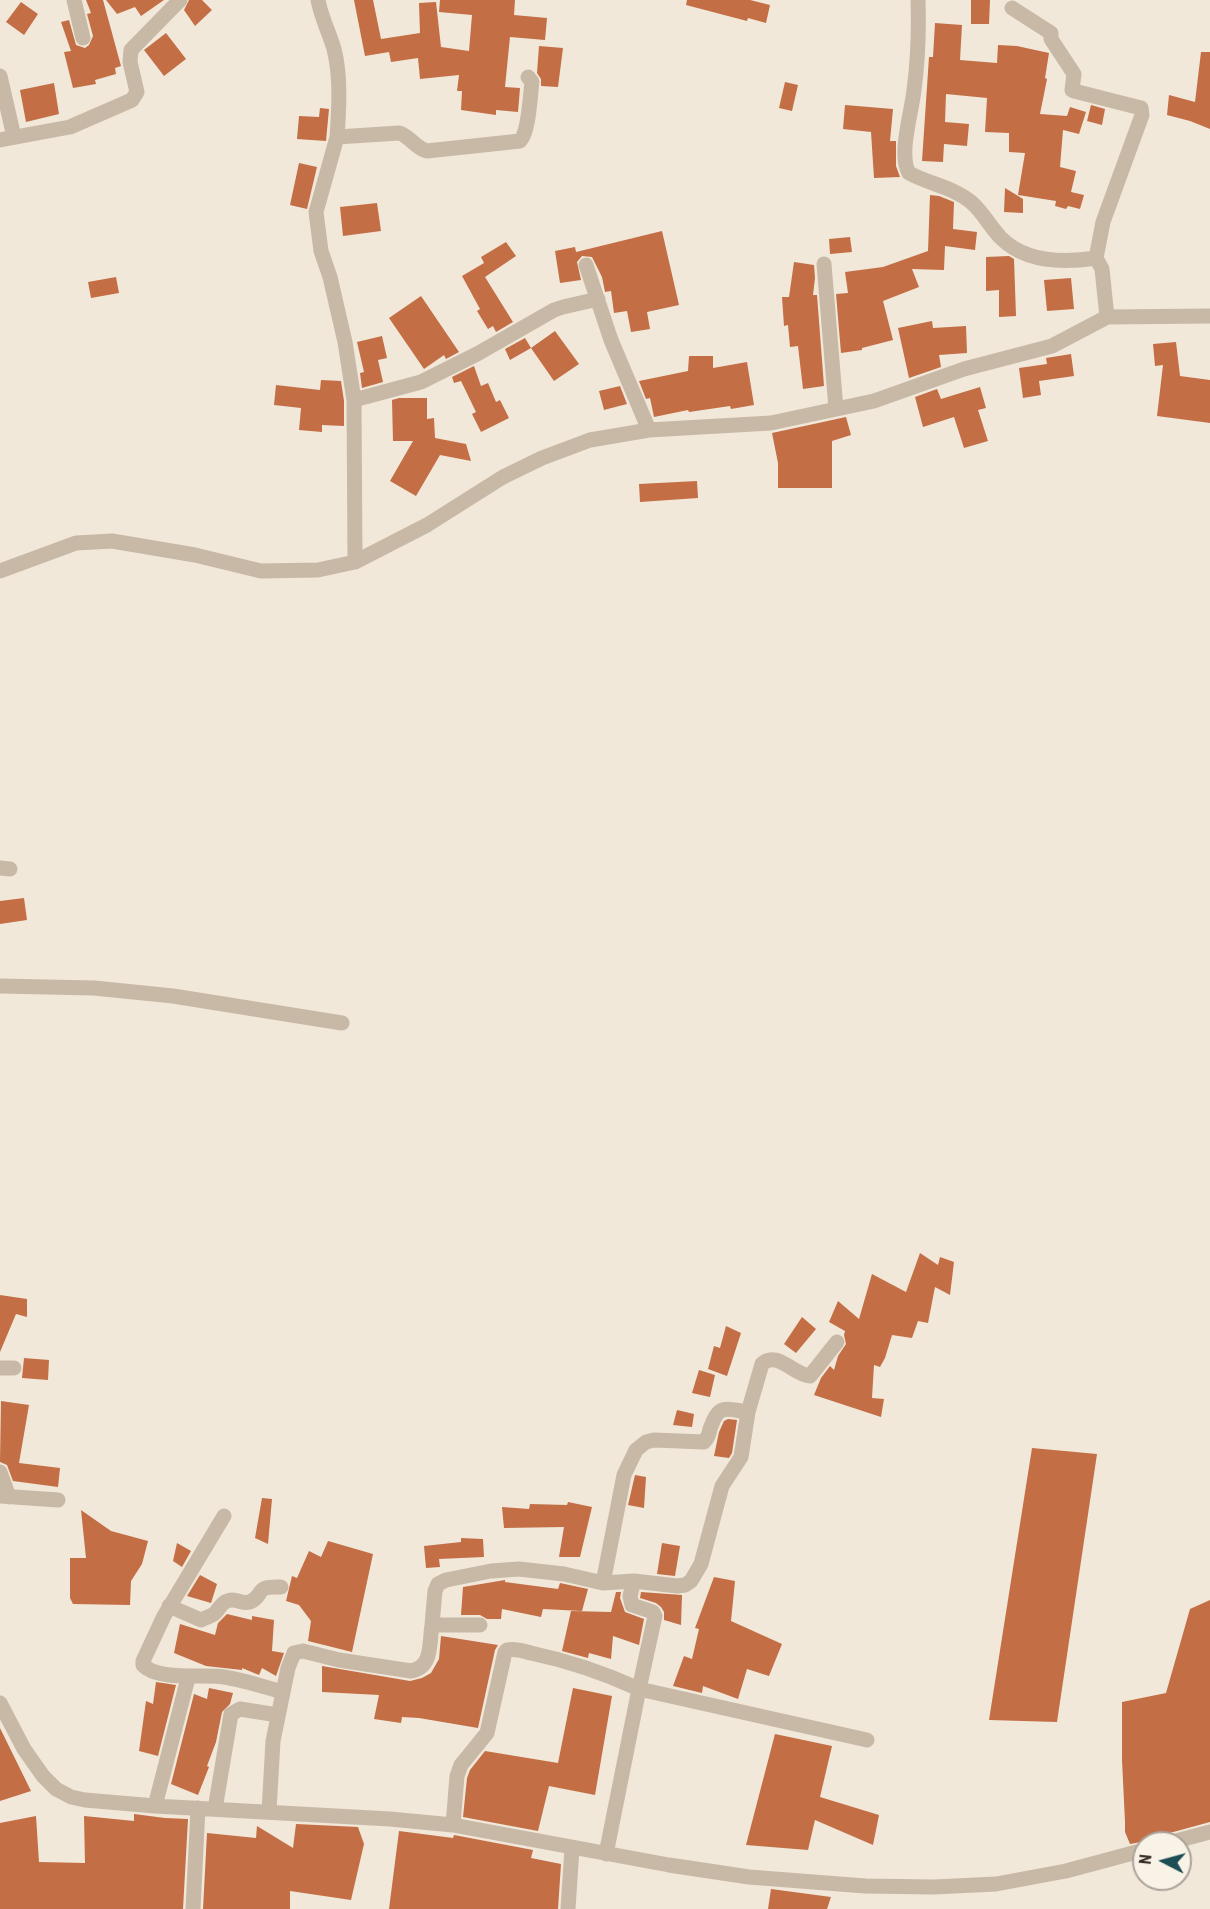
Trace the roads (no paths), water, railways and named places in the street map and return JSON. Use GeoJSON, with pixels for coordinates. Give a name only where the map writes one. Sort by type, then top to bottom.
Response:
{"type":"FeatureCollection","features":[{"type":"Feature","properties":{"kind":"street"},"geometry":{"type":"LineString","coordinates":[[74,0],[83,38]]}},
{"type":"Feature","properties":{"kind":"street"},"geometry":{"type":"LineString","coordinates":[[0,76],[7,138],[70,127],[132,100],[137,92],[130,62],[131,50],[180,0]]}},
{"type":"Feature","properties":{"kind":"street"},"geometry":{"type":"LineString","coordinates":[[318,0],[334,50],[338,86],[337,137],[316,212],[321,251],[330,277],[345,342],[354,400],[355,562]]}},
{"type":"Feature","properties":{"kind":"street"},"geometry":{"type":"LineString","coordinates":[[918,0],[919,25],[914,89],[905,152],[905,167],[909,173],[958,192],[974,204],[999,237],[1014,250],[1033,258],[1074,262],[1096,258]]}},
{"type":"Feature","properties":{"kind":"street"},"geometry":{"type":"LineString","coordinates":[[1012,8],[1051,33],[1051,39],[1074,74],[1072,90],[1142,108],[1142,115],[1103,222],[1096,258],[1102,269],[1107,317]]}},
{"type":"Feature","properties":{"kind":"street"},"geometry":{"type":"LineString","coordinates":[[337,137],[399,133],[404,134],[419,149],[427,151],[520,141],[525,134],[528,116],[532,82],[528,77]]}},
{"type":"Feature","properties":{"kind":"street"},"geometry":{"type":"LineString","coordinates":[[824,264],[836,409]]}},
{"type":"Feature","properties":{"kind":"street"},"geometry":{"type":"LineString","coordinates":[[586,265],[611,340],[649,430]]}},
{"type":"Feature","properties":{"kind":"street"},"geometry":{"type":"LineString","coordinates":[[354,400],[421,382],[477,354],[554,310],[598,299]]}},
{"type":"Feature","properties":{"kind":"street"},"geometry":{"type":"LineString","coordinates":[[0,571],[76,543],[88,541],[112,541],[151,546],[261,571],[318,570],[355,562],[428,525],[503,477],[542,458],[590,440],[649,430],[771,423],[874,401],[964,369],[1052,346],[1107,317],[1210,316]]}},
{"type":"Feature","properties":{"kind":"street"},"geometry":{"type":"LineString","coordinates":[[0,986],[94,988],[172,996],[342,1023]]}},
{"type":"Feature","properties":{"kind":"street"},"geometry":{"type":"LineString","coordinates":[[269,1811],[273,1742],[292,1655],[298,1651],[411,1671],[420,1669],[427,1661],[436,1587],[446,1580],[491,1570],[519,1569],[564,1574],[603,1583],[634,1581],[685,1585],[695,1576],[700,1564],[722,1486],[741,1457],[748,1412],[762,1365],[766,1361],[775,1360],[802,1375],[810,1376],[837,1342]]}},
{"type":"Feature","properties":{"kind":"street"},"geometry":{"type":"LineString","coordinates":[[603,1583],[624,1474],[636,1450],[654,1440],[704,1442],[719,1411],[725,1409],[748,1412]]}},
{"type":"Feature","properties":{"kind":"street"},"geometry":{"type":"LineString","coordinates":[[0,1472],[4,1496],[58,1500]]}},
{"type":"Feature","properties":{"kind":"street"},"geometry":{"type":"LineString","coordinates":[[224,1516],[169,1606],[143,1660],[143,1665],[148,1670],[188,1678],[203,1675],[226,1678],[283,1692]]}},
{"type":"Feature","properties":{"kind":"street"},"geometry":{"type":"LineString","coordinates":[[606,1854],[655,1616],[653,1612],[632,1605],[630,1596],[634,1581]]}},
{"type":"Feature","properties":{"kind":"street"},"geometry":{"type":"LineString","coordinates":[[169,1606],[201,1620],[214,1614],[224,1602],[231,1599],[246,1603],[253,1600],[267,1586],[281,1587]]}},
{"type":"Feature","properties":{"kind":"street"},"geometry":{"type":"LineString","coordinates":[[432,1625],[480,1625]]}},
{"type":"Feature","properties":{"kind":"street"},"geometry":{"type":"LineString","coordinates":[[453,1825],[461,1765],[487,1733],[494,1695],[507,1650],[518,1650],[561,1659],[639,1689],[867,1740]]}},
{"type":"Feature","properties":{"kind":"street"},"geometry":{"type":"LineString","coordinates":[[155,1806],[188,1678]]}},
{"type":"Feature","properties":{"kind":"street"},"geometry":{"type":"LineString","coordinates":[[0,1703],[24,1749],[43,1776],[56,1789],[71,1797],[85,1800],[453,1825],[606,1854],[749,1877],[865,1886],[934,1887],[996,1884],[1066,1871],[1132,1853]]}},
{"type":"Feature","properties":{"kind":"street"},"geometry":{"type":"LineString","coordinates":[[215,1809],[231,1714],[240,1709],[278,1715]]}},
{"type":"Feature","properties":{"kind":"street"},"geometry":{"type":"LineString","coordinates":[[193,1909],[198,1808]]}},
{"type":"Feature","properties":{"kind":"street"},"geometry":{"type":"LineString","coordinates":[[1192,1837],[1210,1832]]}},
{"type":"Feature","properties":{"kind":"street"},"geometry":{"type":"LineString","coordinates":[[568,1909],[572,1848]]}}]}
